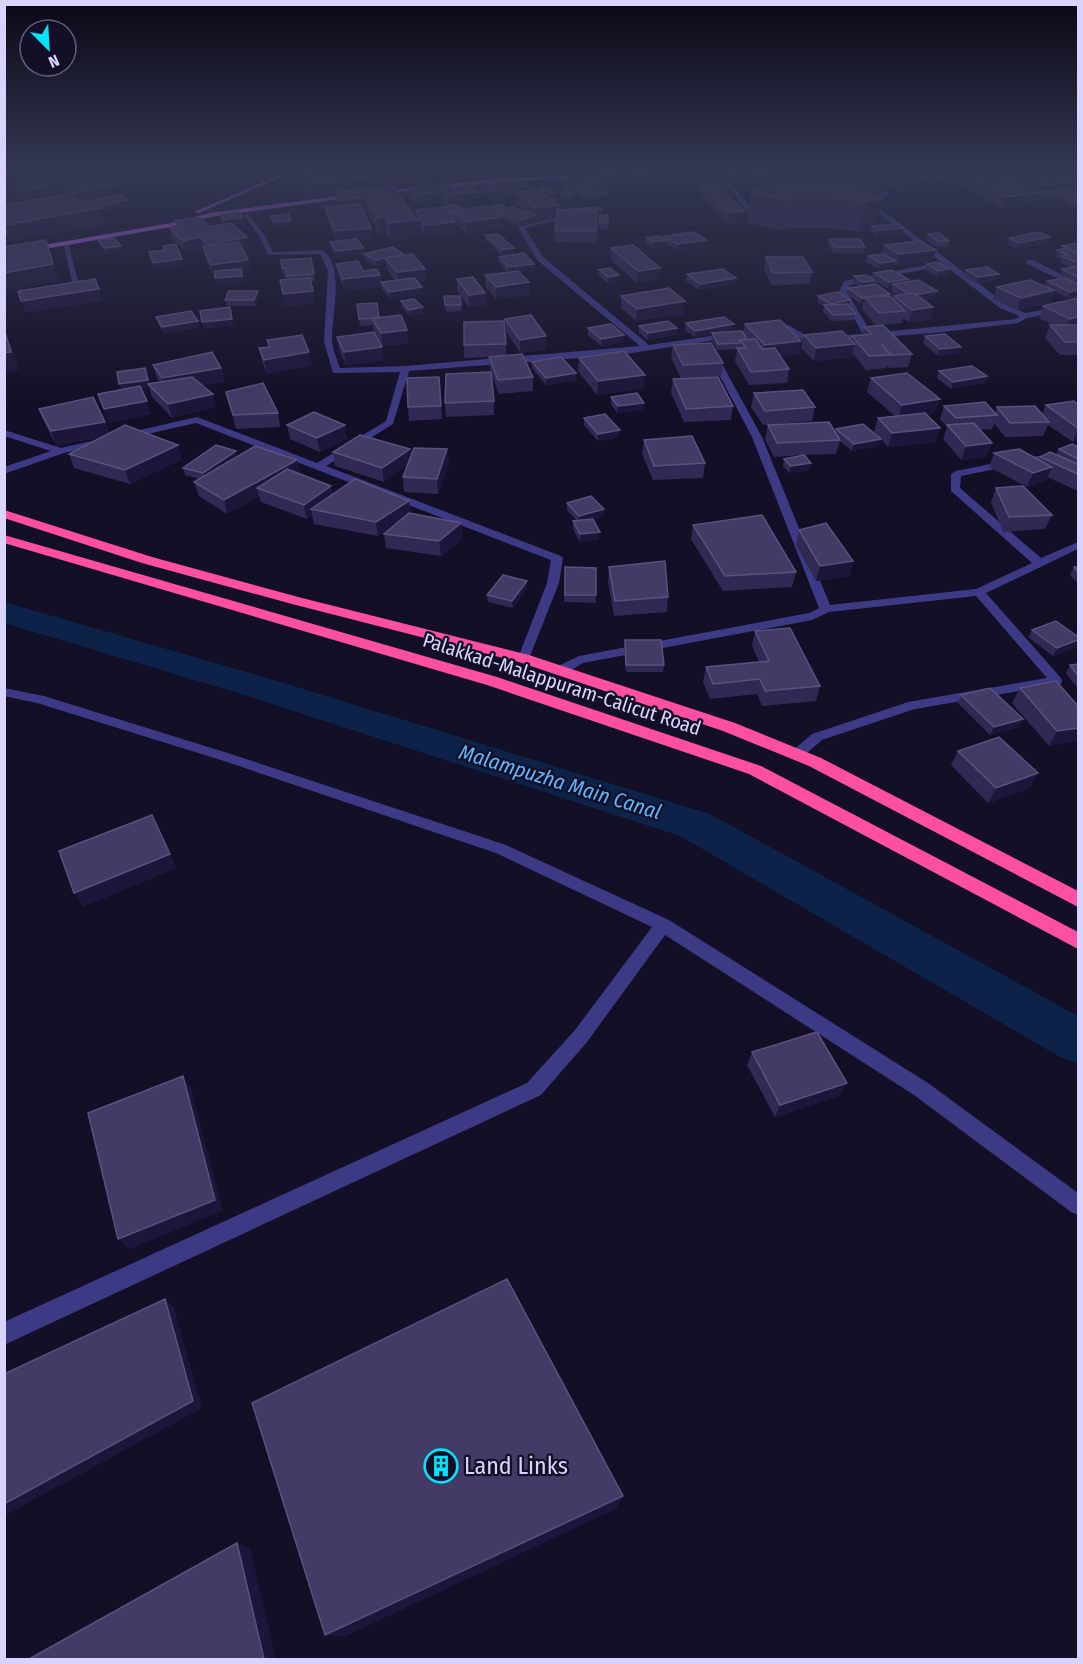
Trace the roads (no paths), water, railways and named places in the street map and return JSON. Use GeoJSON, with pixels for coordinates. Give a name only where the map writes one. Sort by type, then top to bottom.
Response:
{"type":"FeatureCollection","features":[{"type":"Feature","properties":{"kind":"highway","name":"Palakkad-Malappuram-Calicut Road"},"geometry":{"type":"LineString","coordinates":[[4,514],[147,560],[297,601],[524,658],[729,727],[796,754],[1078,900]]}},
{"type":"Feature","properties":{"kind":"highway","name":"Palakkad-Malappuram-Calicut Road"},"geometry":{"type":"LineString","coordinates":[[4,539],[492,681],[754,770],[1078,941]]}},
{"type":"Feature","properties":{"kind":"main road"},"geometry":{"type":"LineString","coordinates":[[4,254],[39,248]]}},
{"type":"Feature","properties":{"kind":"street"},"geometry":{"type":"LineString","coordinates":[[66,248],[77,286]]}},
{"type":"Feature","properties":{"kind":"street"},"geometry":{"type":"LineString","coordinates":[[267,248],[270,254],[322,252],[332,271],[328,342],[336,371],[405,369],[619,352],[742,334]]}},
{"type":"Feature","properties":{"kind":"street"},"geometry":{"type":"LineString","coordinates":[[534,248],[540,258],[647,348]]}},
{"type":"Feature","properties":{"kind":"street"},"geometry":{"type":"LineString","coordinates":[[927,248],[1003,306],[1024,316]]}},
{"type":"Feature","properties":{"kind":"street"},"geometry":{"type":"LineString","coordinates":[[868,335],[843,292],[847,283],[946,262]]}},
{"type":"Feature","properties":{"kind":"street"},"geometry":{"type":"LineString","coordinates":[[1029,262],[1078,285]]}},
{"type":"Feature","properties":{"kind":"street"},"geometry":{"type":"LineString","coordinates":[[753,332],[788,327],[807,340],[934,331],[1018,321],[1024,316],[1078,306]]}},
{"type":"Feature","properties":{"kind":"street"},"geometry":{"type":"LineString","coordinates":[[696,341],[717,362],[762,436],[826,609]]}},
{"type":"Feature","properties":{"kind":"street"},"geometry":{"type":"LineString","coordinates":[[317,467],[390,422],[405,369]]}},
{"type":"Feature","properties":{"kind":"street"},"geometry":{"type":"LineString","coordinates":[[4,471],[61,451],[197,420],[557,558],[553,583],[524,658]]}},
{"type":"Feature","properties":{"kind":"street"},"geometry":{"type":"LineString","coordinates":[[4,433],[61,451]]}},
{"type":"Feature","properties":{"kind":"street"},"geometry":{"type":"LineString","coordinates":[[1038,562],[956,489],[957,474],[1026,460],[1078,456]]}},
{"type":"Feature","properties":{"kind":"street"},"geometry":{"type":"LineString","coordinates":[[561,670],[579,660],[812,616],[826,609],[979,592],[1078,545]]}},
{"type":"Feature","properties":{"kind":"street"},"geometry":{"type":"LineString","coordinates":[[796,754],[817,737],[913,705],[1056,681],[979,592]]}},
{"type":"Feature","properties":{"kind":"street"},"geometry":{"type":"LineString","coordinates":[[4,692],[39,699],[229,758],[501,849],[663,925],[921,1089],[1078,1205]]}},
{"type":"Feature","properties":{"kind":"street"},"geometry":{"type":"LineString","coordinates":[[4,1334],[534,1089],[581,1036],[663,925]]}},
{"type":"Feature","properties":{"kind":"waterway","name":"Malampuzha Main Canal"},"geometry":{"type":"LineString","coordinates":[[4,612],[251,685],[695,825],[1078,1041]]}},
{"type":"Feature","properties":{"kind":"place","name":"Land Links"},"geometry":{"type":"Point","coordinates":[441,1466]}}]}
